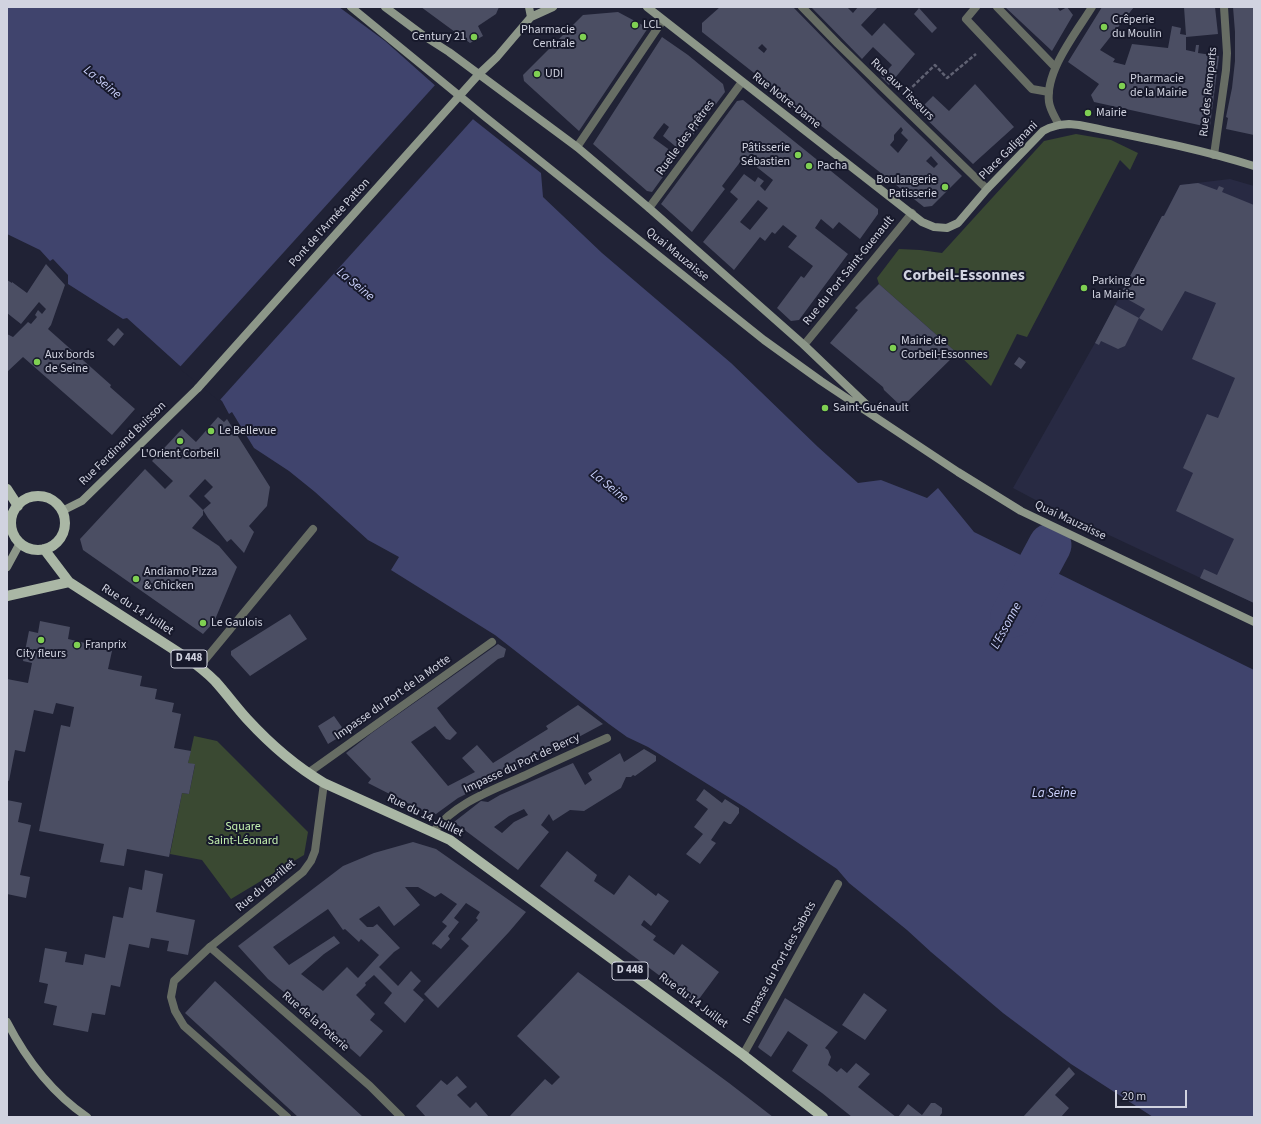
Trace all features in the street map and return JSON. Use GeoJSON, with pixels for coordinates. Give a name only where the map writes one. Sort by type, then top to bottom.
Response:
{"type":"FeatureCollection","features":[{"type":"Feature","properties":{"kind":"main road","name":"Quai Mauzaisse"},"geometry":{"type":"LineString","coordinates":[[351,7],[484,116],[764,340],[821,381],[958,472],[1021,511],[1254,622]]}},
{"type":"Feature","properties":{"kind":"main road","name":"Quai Mauzaisse"},"geometry":{"type":"LineString","coordinates":[[385,7],[578,147],[804,345],[886,423]]}},
{"type":"Feature","properties":{"kind":"main road"},"geometry":{"type":"LineString","coordinates":[[529,7],[531,17],[553,7]]}},
{"type":"Feature","properties":{"kind":"main road","name":"Rue Notre-Dame"},"geometry":{"type":"LineString","coordinates":[[647,7],[912,213]]}},
{"type":"Feature","properties":{"kind":"main road","name":"Pont de l'Armée Patton"},"geometry":{"type":"LineString","coordinates":[[198,388],[479,74],[498,57],[531,17]]}},
{"type":"Feature","properties":{"kind":"main road","name":"Place Galignani"},"geometry":{"type":"LineString","coordinates":[[912,213],[922,222],[934,227],[947,228],[958,223],[987,189],[1036,138],[1049,128],[1058,125],[1079,125],[1164,143],[1254,166]]}},
{"type":"Feature","properties":{"kind":"main road","name":"Rue Ferdinand Buisson"},"geometry":{"type":"LineString","coordinates":[[62,511],[82,501],[198,388]]}},
{"type":"Feature","properties":{"kind":"main road"},"geometry":{"type":"LineString","coordinates":[[7,489],[18,506]]}},
{"type":"Feature","properties":{"kind":"main road"},"geometry":{"type":"LineString","coordinates":[[30,497],[45,497],[58,505],[62,511],[65,524],[61,537],[56,542],[44,549],[32,549],[20,543],[12,532],[11,524],[14,511],[23,500],[30,497]]}},
{"type":"Feature","properties":{"kind":"main road"},"geometry":{"type":"LineString","coordinates":[[7,567],[20,543]]}},
{"type":"Feature","properties":{"kind":"main road","name":"Rue du 14 Juillet"},"geometry":{"type":"LineString","coordinates":[[44,549],[69,582],[199,667],[215,681],[247,719],[266,738],[285,756],[308,773],[324,783],[450,840],[742,1055],[823,1117]]}},
{"type":"Feature","properties":{"kind":"main road"},"geometry":{"type":"LineString","coordinates":[[7,596],[69,582]]}},
{"type":"Feature","properties":{"kind":"main road"},"geometry":{"type":"LineString","coordinates":[[7,1022],[19,1045],[38,1072],[56,1091],[87,1117]]}},
{"type":"Feature","properties":{"kind":"street","name":"Rue aux Tisseurs"},"geometry":{"type":"LineString","coordinates":[[802,7],[987,189]]}},
{"type":"Feature","properties":{"kind":"street"},"geometry":{"type":"LineString","coordinates":[[976,7],[966,18],[1032,89],[1049,92]]}},
{"type":"Feature","properties":{"kind":"street"},"geometry":{"type":"LineString","coordinates":[[997,7],[1055,67]]}},
{"type":"Feature","properties":{"kind":"street"},"geometry":{"type":"LineString","coordinates":[[1058,125],[1051,111],[1049,102],[1050,80],[1055,67],[1092,7]]}},
{"type":"Feature","properties":{"kind":"street","name":"Rue des Remparts"},"geometry":{"type":"LineString","coordinates":[[1214,155],[1226,70],[1227,52],[1224,7]]}},
{"type":"Feature","properties":{"kind":"street"},"geometry":{"type":"LineString","coordinates":[[578,147],[663,20]]}},
{"type":"Feature","properties":{"kind":"street","name":"Ruelle des Prêtres"},"geometry":{"type":"LineString","coordinates":[[649,208],[742,82]]}},
{"type":"Feature","properties":{"kind":"street","name":"Rue du Port Saint-Guenault"},"geometry":{"type":"LineString","coordinates":[[804,345],[912,213]]}},
{"type":"Feature","properties":{"kind":"street"},"geometry":{"type":"LineString","coordinates":[[199,667],[313,529]]}},
{"type":"Feature","properties":{"kind":"street","name":"Impasse du Port de la Motte"},"geometry":{"type":"LineString","coordinates":[[308,773],[492,642]]}},
{"type":"Feature","properties":{"kind":"street","name":"Impasse du Port de Bercy"},"geometry":{"type":"LineString","coordinates":[[433,832],[441,821],[478,796],[607,738]]}},
{"type":"Feature","properties":{"kind":"street","name":"Rue du Barillet"},"geometry":{"type":"LineString","coordinates":[[287,1117],[184,1026],[174,1011],[171,997],[174,980],[210,947],[303,872],[311,861],[315,851],[324,783]]}},
{"type":"Feature","properties":{"kind":"street","name":"Impasse du Port des Sabots"},"geometry":{"type":"LineString","coordinates":[[742,1055],[838,884]]}},
{"type":"Feature","properties":{"kind":"street","name":"Rue de la Poterie"},"geometry":{"type":"LineString","coordinates":[[210,947],[370,1086],[401,1117]]}},
{"type":"Feature","properties":{"kind":"path"},"geometry":{"type":"LineString","coordinates":[[897,102],[935,65],[946,78],[989,44]]}},
{"type":"Feature","properties":{"kind":"shaded area"},"geometry":{"type":"Polygon","coordinates":[[[1230,179],[1254,186],[1254,603],[1047,506],[1013,488],[1095,343],[1180,185],[1230,179]]]}},
{"type":"Feature","properties":{"kind":"green space"},"geometry":{"type":"Polygon","coordinates":[[[1076,134],[1111,140],[1138,153],[1130,170],[1120,160],[1027,337],[1017,334],[991,386],[957,353],[879,284],[877,278],[899,249],[942,253],[1044,141],[1076,134]]]}},
{"type":"Feature","properties":{"kind":"green space","name":"Square Saint-Léonard"},"geometry":{"type":"Polygon","coordinates":[[[194,736],[217,741],[308,832],[304,855],[231,899],[202,860],[170,854],[182,793],[189,794],[195,765],[188,763],[194,736]]]}},
{"type":"Feature","properties":{"kind":"water","name":"La Seine"},"geometry":{"type":"Polygon","coordinates":[[[7,7],[339,7],[385,41],[474,120],[541,173],[543,197],[602,253],[731,363],[818,447],[858,483],[881,480],[927,498],[938,488],[974,532],[1254,670],[1254,1117],[1153,1117],[1071,1064],[1003,1013],[907,930],[849,883],[837,869],[746,808],[648,747],[627,737],[495,635],[391,570],[399,557],[368,540],[315,492],[289,471],[254,448],[232,412],[229,414],[222,401],[127,318],[123,319],[68,284],[68,275],[53,259],[50,261],[40,250],[7,234],[7,7]]]}},
{"type":"Feature","properties":{"kind":"pier"},"geometry":{"type":"Polygon","coordinates":[[[436,84],[474,118],[219,401],[179,368],[436,84]]]}},
{"type":"Feature","properties":{"kind":"building"},"geometry":{"type":"Polygon","coordinates":[[[421,7],[499,7],[496,14],[478,26],[483,36],[470,43],[421,7]]]}},
{"type":"Feature","properties":{"kind":"building"},"geometry":{"type":"Polygon","coordinates":[[[720,7],[793,7],[878,94],[962,176],[932,206],[924,207],[702,32],[702,23],[720,7]],[[762,44],[758,48],[764,53],[767,49],[762,44]],[[901,127],[894,135],[894,140],[890,145],[898,153],[908,140],[901,133],[903,130],[901,127]],[[931,156],[926,161],[934,168],[938,164],[931,156]]]}},
{"type":"Feature","properties":{"kind":"building"},"geometry":{"type":"Polygon","coordinates":[[[811,7],[847,7],[853,13],[858,7],[878,7],[861,25],[872,36],[884,23],[915,54],[889,85],[881,77],[892,65],[873,47],[862,59],[811,7]]]}},
{"type":"Feature","properties":{"kind":"building"},"geometry":{"type":"Polygon","coordinates":[[[1005,7],[1057,7],[1060,11],[1067,7],[1073,15],[1052,51],[1005,7]]]}},
{"type":"Feature","properties":{"kind":"building"},"geometry":{"type":"Polygon","coordinates":[[[1102,7],[1134,7],[1100,50],[1115,59],[1113,62],[1125,65],[1132,44],[1168,48],[1172,26],[1181,28],[1180,34],[1186,35],[1184,7],[1215,7],[1218,34],[1186,37],[1186,50],[1195,52],[1196,45],[1199,45],[1198,53],[1219,56],[1210,126],[1208,127],[1094,102],[1091,95],[1099,84],[1068,62],[1102,7]]]}},
{"type":"Feature","properties":{"kind":"building"},"geometry":{"type":"Polygon","coordinates":[[[1233,7],[1254,7],[1254,135],[1226,129],[1228,118],[1226,117],[1232,88],[1235,61],[1233,7]]]}},
{"type":"Feature","properties":{"kind":"building"},"geometry":{"type":"Polygon","coordinates":[[[919,8],[937,28],[932,33],[914,14],[919,8]]]}},
{"type":"Feature","properties":{"kind":"building"},"geometry":{"type":"Polygon","coordinates":[[[618,12],[648,28],[579,131],[524,81],[523,75],[583,15],[618,12]]]}},
{"type":"Feature","properties":{"kind":"building"},"geometry":{"type":"Polygon","coordinates":[[[662,37],[688,55],[723,84],[725,92],[681,151],[663,136],[669,127],[664,123],[657,132],[653,138],[678,156],[652,192],[647,191],[593,144],[662,37]]]}},
{"type":"Feature","properties":{"kind":"building"},"geometry":{"type":"Polygon","coordinates":[[[975,84],[1014,127],[973,164],[918,111],[933,96],[949,111],[975,84]]]}},
{"type":"Feature","properties":{"kind":"building"},"geometry":{"type":"Polygon","coordinates":[[[743,100],[878,209],[878,214],[860,239],[839,222],[833,229],[821,219],[815,228],[848,254],[799,320],[791,321],[777,308],[801,276],[804,278],[813,266],[788,247],[797,236],[783,225],[775,234],[772,232],[765,241],[760,237],[734,270],[703,242],[738,199],[730,192],[744,174],[755,182],[758,177],[764,181],[760,186],[765,191],[773,180],[744,157],[722,186],[725,189],[692,232],[661,204],[737,101],[743,100]],[[758,200],[740,222],[750,230],[768,208],[758,200]]]}},
{"type":"Feature","properties":{"kind":"building"},"geometry":{"type":"Polygon","coordinates":[[[1198,183],[1217,190],[1219,186],[1224,188],[1222,192],[1254,205],[1254,603],[1200,578],[1204,569],[1217,575],[1234,539],[1176,511],[1193,473],[1183,468],[1207,414],[1218,418],[1235,378],[1192,359],[1216,303],[1185,291],[1162,331],[1139,318],[1145,309],[1120,295],[1180,185],[1198,183]]]}},
{"type":"Feature","properties":{"kind":"building"},"geometry":{"type":"Polygon","coordinates":[[[46,264],[65,285],[51,325],[48,329],[111,385],[110,387],[135,409],[112,435],[23,357],[7,372],[7,334],[13,337],[28,322],[31,324],[37,317],[35,315],[38,310],[42,314],[46,309],[39,302],[21,324],[7,313],[7,280],[27,293],[46,264]]]}},
{"type":"Feature","properties":{"kind":"building","name":"Mairie de Corbeil-Essonnes"},"geometry":{"type":"Polygon","coordinates":[[[879,284],[957,353],[902,407],[884,390],[883,387],[830,343],[858,310],[855,308],[879,284]]]}},
{"type":"Feature","properties":{"kind":"building"},"geometry":{"type":"Polygon","coordinates":[[[1115,305],[1139,318],[1125,346],[1118,349],[1101,341],[1099,345],[1095,343],[1115,305]]]}},
{"type":"Feature","properties":{"kind":"building"},"geometry":{"type":"Polygon","coordinates":[[[118,328],[124,334],[114,346],[107,340],[118,328]]]}},
{"type":"Feature","properties":{"kind":"building"},"geometry":{"type":"Polygon","coordinates":[[[1019,357],[1026,362],[1021,369],[1014,364],[1019,357]]]}},
{"type":"Feature","properties":{"kind":"building"},"geometry":{"type":"Polygon","coordinates":[[[218,417],[224,422],[227,419],[270,487],[267,506],[249,526],[254,532],[244,553],[231,539],[227,542],[203,510],[203,515],[192,528],[219,546],[237,567],[214,622],[203,634],[83,550],[80,539],[145,469],[165,489],[173,481],[152,461],[182,429],[196,442],[218,417]],[[205,479],[189,496],[203,510],[211,503],[204,496],[213,487],[205,479]]]}},
{"type":"Feature","properties":{"kind":"building"},"geometry":{"type":"Polygon","coordinates":[[[290,614],[307,639],[250,676],[231,655],[231,651],[290,614]]]}},
{"type":"Feature","properties":{"kind":"building"},"geometry":{"type":"Polygon","coordinates":[[[40,621],[70,627],[68,639],[85,643],[85,646],[112,651],[108,669],[142,676],[140,686],[157,689],[155,699],[174,703],[172,712],[181,714],[174,748],[191,751],[188,763],[195,764],[189,794],[182,793],[169,857],[127,849],[124,866],[100,862],[104,844],[39,831],[61,725],[70,727],[74,707],[56,703],[53,714],[34,710],[25,752],[15,750],[9,781],[7,780],[7,679],[28,683],[32,663],[23,661],[29,631],[38,633],[40,621]]]}},
{"type":"Feature","properties":{"kind":"building"},"geometry":{"type":"Polygon","coordinates":[[[498,644],[506,649],[504,657],[498,659],[437,708],[457,733],[450,740],[446,739],[435,726],[411,742],[448,786],[475,772],[462,758],[477,745],[493,763],[548,729],[546,726],[578,705],[603,724],[543,756],[458,798],[436,814],[427,813],[368,783],[371,779],[346,753],[373,732],[498,644]]]}},
{"type":"Feature","properties":{"kind":"building"},"geometry":{"type":"Polygon","coordinates":[[[334,716],[346,733],[328,744],[318,726],[334,716]]]}},
{"type":"Feature","properties":{"kind":"building"},"geometry":{"type":"Polygon","coordinates":[[[644,749],[656,756],[656,761],[635,776],[633,775],[631,777],[626,777],[621,788],[584,811],[570,810],[553,821],[549,814],[541,825],[549,832],[518,870],[454,822],[481,801],[488,802],[500,795],[573,763],[585,785],[592,780],[588,773],[620,753],[624,762],[644,749]],[[524,809],[509,816],[494,827],[502,833],[514,822],[528,815],[524,809]]]}},
{"type":"Feature","properties":{"kind":"building"},"geometry":{"type":"Polygon","coordinates":[[[704,789],[722,803],[725,799],[739,808],[739,813],[731,824],[724,821],[711,840],[716,843],[700,864],[686,854],[703,834],[694,827],[708,809],[696,800],[704,789]]]}},
{"type":"Feature","properties":{"kind":"building"},"geometry":{"type":"Polygon","coordinates":[[[7,800],[22,803],[18,822],[31,825],[20,875],[30,877],[26,898],[7,894],[7,800]]]}},
{"type":"Feature","properties":{"kind":"building"},"geometry":{"type":"Polygon","coordinates":[[[413,842],[436,849],[526,912],[438,1008],[424,994],[469,946],[461,939],[478,920],[476,918],[480,912],[466,903],[454,918],[459,922],[448,936],[450,939],[441,949],[432,943],[447,926],[442,922],[457,904],[441,893],[435,897],[418,887],[405,887],[420,905],[394,926],[379,906],[359,919],[367,927],[373,927],[377,924],[400,948],[379,967],[398,986],[411,971],[421,981],[413,990],[424,1000],[405,1023],[384,1003],[392,993],[374,975],[365,983],[366,985],[356,995],[375,1014],[370,1020],[383,1031],[360,1057],[268,979],[238,946],[343,866],[374,853],[413,842]],[[328,909],[273,947],[289,965],[334,936],[340,943],[324,954],[301,974],[323,991],[347,967],[358,978],[379,955],[361,939],[359,942],[345,929],[343,930],[328,909]]]}},
{"type":"Feature","properties":{"kind":"building"},"geometry":{"type":"Polygon","coordinates":[[[567,851],[597,875],[594,881],[614,895],[629,875],[656,896],[658,893],[669,901],[651,926],[644,920],[641,925],[656,936],[653,940],[674,955],[682,944],[719,972],[696,1003],[540,886],[567,851]]]}},
{"type":"Feature","properties":{"kind":"building"},"geometry":{"type":"Polygon","coordinates":[[[145,870],[163,874],[156,912],[195,920],[188,955],[167,951],[169,941],[151,938],[149,948],[129,944],[120,987],[111,985],[105,1015],[92,1013],[88,1032],[53,1025],[57,1006],[44,1003],[48,984],[39,982],[45,948],[67,952],[65,962],[83,965],[85,954],[105,958],[113,916],[123,918],[129,887],[142,890],[145,870]]]}},
{"type":"Feature","properties":{"kind":"building"},"geometry":{"type":"Polygon","coordinates":[[[578,972],[773,1117],[509,1117],[545,1079],[552,1085],[560,1077],[517,1036],[578,972]]]}},
{"type":"Feature","properties":{"kind":"building"},"geometry":{"type":"Polygon","coordinates":[[[215,981],[363,1117],[298,1117],[185,1013],[215,981]]]}},
{"type":"Feature","properties":{"kind":"building"},"geometry":{"type":"Polygon","coordinates":[[[864,993],[887,1010],[865,1040],[842,1025],[864,993]]]}},
{"type":"Feature","properties":{"kind":"building"},"geometry":{"type":"Polygon","coordinates":[[[785,998],[838,1032],[825,1048],[828,1050],[831,1057],[828,1065],[837,1072],[841,1068],[847,1073],[856,1063],[870,1074],[858,1087],[896,1117],[852,1117],[792,1071],[808,1045],[788,1031],[771,1057],[758,1047],[785,998]]]}},
{"type":"Feature","properties":{"kind":"building"},"geometry":{"type":"Polygon","coordinates":[[[1069,1067],[1075,1074],[1055,1095],[1069,1108],[1061,1117],[1023,1117],[1069,1067]]]}},
{"type":"Feature","properties":{"kind":"building"},"geometry":{"type":"Polygon","coordinates":[[[457,1076],[467,1087],[457,1095],[470,1108],[476,1102],[489,1117],[426,1117],[416,1106],[441,1080],[447,1085],[457,1076]]]}},
{"type":"Feature","properties":{"kind":"building"},"geometry":{"type":"Polygon","coordinates":[[[931,1103],[935,1103],[942,1108],[942,1113],[939,1117],[898,1117],[908,1104],[922,1115],[931,1103]]]}},
{"type":"Feature","properties":{"kind":"waterway","name":"L'Essonne"},"geometry":{"type":"LineString","coordinates":[[1012,616],[1050,545]]}},
{"type":"Feature","properties":{"kind":"place","name":"LCL"},"geometry":{"type":"Point","coordinates":[635,25]}},
{"type":"Feature","properties":{"kind":"place","name":"Crêperie du Moulin"},"geometry":{"type":"Point","coordinates":[1104,27]}},
{"type":"Feature","properties":{"kind":"place","name":"Century 21"},"geometry":{"type":"Point","coordinates":[474,37]}},
{"type":"Feature","properties":{"kind":"place","name":"Pharmacie Centrale"},"geometry":{"type":"Point","coordinates":[583,37]}},
{"type":"Feature","properties":{"kind":"place","name":"UDI"},"geometry":{"type":"Point","coordinates":[537,74]}},
{"type":"Feature","properties":{"kind":"place","name":"Pharmacie de la Mairie"},"geometry":{"type":"Point","coordinates":[1122,86]}},
{"type":"Feature","properties":{"kind":"place","name":"Mairie"},"geometry":{"type":"Point","coordinates":[1088,113]}},
{"type":"Feature","properties":{"kind":"place","name":"Pâtisserie Sébastien"},"geometry":{"type":"Point","coordinates":[798,155]}},
{"type":"Feature","properties":{"kind":"place","name":"Pacha"},"geometry":{"type":"Point","coordinates":[809,166]}},
{"type":"Feature","properties":{"kind":"place","name":"Boulangerie Patisserie"},"geometry":{"type":"Point","coordinates":[945,187]}},
{"type":"Feature","properties":{"kind":"place","name":"Parking de la Mairie"},"geometry":{"type":"Point","coordinates":[1084,288]}},
{"type":"Feature","properties":{"kind":"place","name":"Mairie de Corbeil-Essonnes"},"geometry":{"type":"Point","coordinates":[893,348]}},
{"type":"Feature","properties":{"kind":"place","name":"Aux bords de Seine"},"geometry":{"type":"Point","coordinates":[37,362]}},
{"type":"Feature","properties":{"kind":"place","name":"Saint-Guénault"},"geometry":{"type":"Point","coordinates":[825,408]}},
{"type":"Feature","properties":{"kind":"place","name":"Le Bellevue"},"geometry":{"type":"Point","coordinates":[211,431]}},
{"type":"Feature","properties":{"kind":"place","name":"L'Orient Corbeil"},"geometry":{"type":"Point","coordinates":[180,441]}},
{"type":"Feature","properties":{"kind":"place","name":"Andiamo Pizza & Chicken"},"geometry":{"type":"Point","coordinates":[136,579]}},
{"type":"Feature","properties":{"kind":"place","name":"Le Gaulois"},"geometry":{"type":"Point","coordinates":[203,623]}},
{"type":"Feature","properties":{"kind":"place","name":"City fleurs"},"geometry":{"type":"Point","coordinates":[41,640]}},
{"type":"Feature","properties":{"kind":"place","name":"Franprix"},"geometry":{"type":"Point","coordinates":[77,645]}},
{"type":"Feature","properties":{"kind":"district","name":"Corbeil-Essonnes"},"geometry":{"type":"Point","coordinates":[964,276]}}]}
